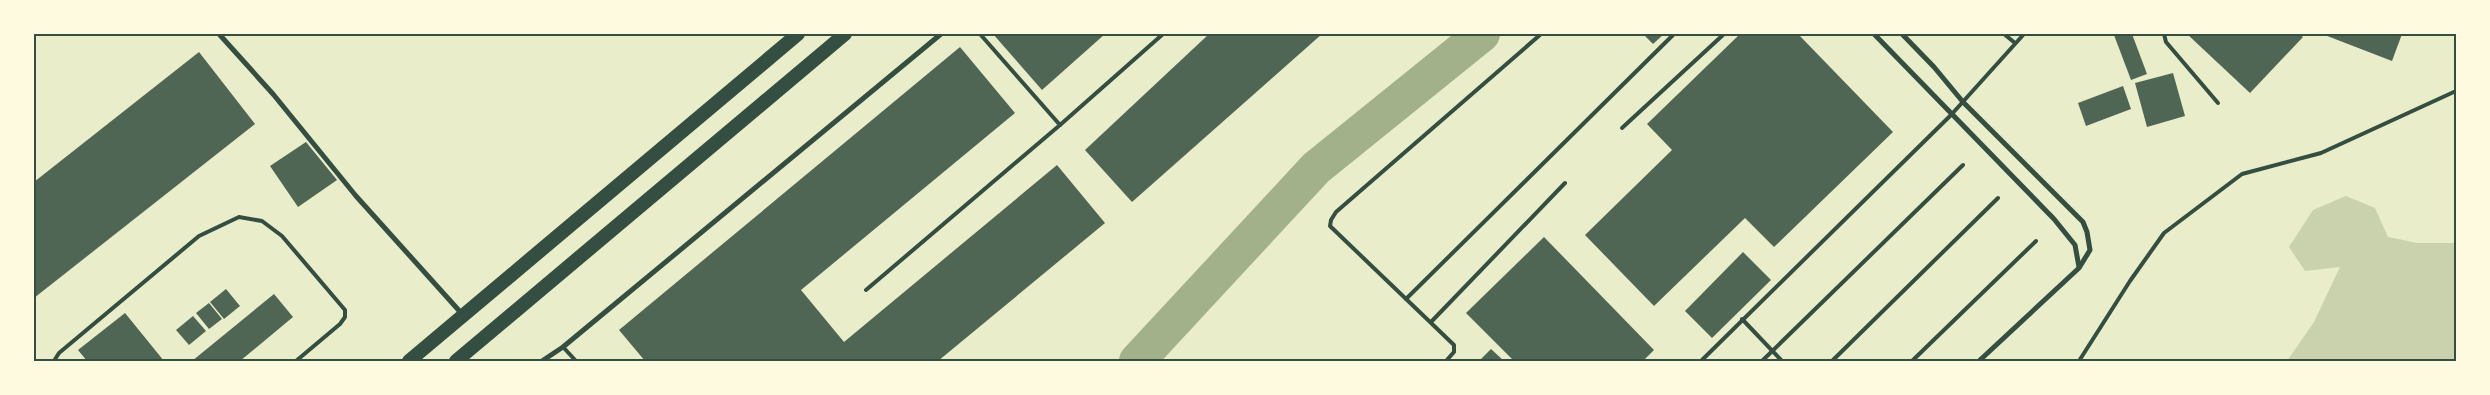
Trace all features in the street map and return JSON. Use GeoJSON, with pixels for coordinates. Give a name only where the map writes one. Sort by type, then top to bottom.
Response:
{"type":"FeatureCollection","features":[{"type":"Feature","properties":{"kind":"highway"},"geometry":{"type":"LineString","coordinates":[[409,361],[798,34]]}},
{"type":"Feature","properties":{"kind":"highway"},"geometry":{"type":"LineString","coordinates":[[456,361],[845,34]]}},
{"type":"Feature","properties":{"kind":"street"},"geometry":{"type":"LineString","coordinates":[[219,34],[273,94],[356,196],[464,315]]}},
{"type":"Feature","properties":{"kind":"street"},"geometry":{"type":"LineString","coordinates":[[542,361],[563,347],[941,34]]}},
{"type":"Feature","properties":{"kind":"street"},"geometry":{"type":"LineString","coordinates":[[1874,34],[2067,234],[2075,245],[2079,268]]}},
{"type":"Feature","properties":{"kind":"street"},"geometry":{"type":"LineString","coordinates":[[1902,34],[1934,67],[1963,102],[2082,222],[2088,232],[2090,250],[2079,268],[1979,361]]}},
{"type":"Feature","properties":{"kind":"lane"},"geometry":{"type":"LineString","coordinates":[[980,34],[1060,126]]}},
{"type":"Feature","properties":{"kind":"lane"},"geometry":{"type":"LineString","coordinates":[[866,290],[1060,126],[1163,34]]}},
{"type":"Feature","properties":{"kind":"lane"},"geometry":{"type":"LineString","coordinates":[[1446,361],[1454,352],[1454,346],[1330,226],[1331,220],[1336,212],[1541,34]]}},
{"type":"Feature","properties":{"kind":"lane"},"geometry":{"type":"LineString","coordinates":[[1406,299],[1674,34]]}},
{"type":"Feature","properties":{"kind":"lane"},"geometry":{"type":"LineString","coordinates":[[1622,128],[1724,34]]}},
{"type":"Feature","properties":{"kind":"lane"},"geometry":{"type":"LineString","coordinates":[[2004,34],[2015,43]]}},
{"type":"Feature","properties":{"kind":"lane"},"geometry":{"type":"LineString","coordinates":[[1701,361],[1951,115],[2024,34]]}},
{"type":"Feature","properties":{"kind":"lane"},"geometry":{"type":"LineString","coordinates":[[2164,34],[2166,42],[2218,104]]}},
{"type":"Feature","properties":{"kind":"lane"},"geometry":{"type":"LineString","coordinates":[[2079,361],[2130,281],[2164,233],[2242,174],[2321,153],[2456,91]]}},
{"type":"Feature","properties":{"kind":"lane"},"geometry":{"type":"LineString","coordinates":[[1762,361],[1963,165]]}},
{"type":"Feature","properties":{"kind":"lane"},"geometry":{"type":"LineString","coordinates":[[1431,322],[1565,184]]}},
{"type":"Feature","properties":{"kind":"lane"},"geometry":{"type":"LineString","coordinates":[[1832,361],[1998,198]]}},
{"type":"Feature","properties":{"kind":"lane"},"geometry":{"type":"LineString","coordinates":[[54,361],[59,353],[199,236],[239,218],[262,221],[282,236],[345,310],[345,317],[340,324],[296,361]]}},
{"type":"Feature","properties":{"kind":"lane"},"geometry":{"type":"LineString","coordinates":[[1912,361],[2036,242]]}},
{"type":"Feature","properties":{"kind":"lane"},"geometry":{"type":"LineString","coordinates":[[1742,319],[1782,361]]}},
{"type":"Feature","properties":{"kind":"lane"},"geometry":{"type":"LineString","coordinates":[[563,347],[576,361]]}},
{"type":"Feature","properties":{"kind":"green space"},"geometry":{"type":"Polygon","coordinates":[[[2346,196],[2375,208],[2388,237],[2417,243],[2456,243],[2456,361],[2287,361],[2314,322],[2340,267],[2305,271],[2289,247],[2313,210],[2346,196]]]}},
{"type":"Feature","properties":{"kind":"building"},"geometry":{"type":"Polygon","coordinates":[[[993,34],[1105,34],[1042,90],[993,34]]]}},
{"type":"Feature","properties":{"kind":"building"},"geometry":{"type":"Polygon","coordinates":[[[1209,34],[1322,34],[1132,202],[1085,150],[1209,34]]]}},
{"type":"Feature","properties":{"kind":"building"},"geometry":{"type":"Polygon","coordinates":[[[1643,34],[1664,34],[1653,44],[1643,34]]]}},
{"type":"Feature","properties":{"kind":"building"},"geometry":{"type":"Polygon","coordinates":[[[1740,34],[1798,34],[1893,132],[1774,247],[1745,218],[1654,306],[1585,235],[1672,150],[1647,124],[1740,34]]]}},
{"type":"Feature","properties":{"kind":"building"},"geometry":{"type":"Polygon","coordinates":[[[2132,34],[2147,74],[2131,80],[2114,35],[2132,34]]]}},
{"type":"Feature","properties":{"kind":"building"},"geometry":{"type":"Polygon","coordinates":[[[2187,34],[2299,34],[2303,37],[2250,93],[2187,34]]]}},
{"type":"Feature","properties":{"kind":"building"},"geometry":{"type":"Polygon","coordinates":[[[2322,34],[2402,34],[2392,61],[2322,34]]]}},
{"type":"Feature","properties":{"kind":"building"},"geometry":{"type":"Polygon","coordinates":[[[960,47],[1015,113],[801,290],[844,342],[1057,165],[1105,223],[938,361],[645,361],[619,330],[960,47]]]}},
{"type":"Feature","properties":{"kind":"building"},"geometry":{"type":"Polygon","coordinates":[[[199,52],[255,124],[34,298],[34,182],[199,52]]]}},
{"type":"Feature","properties":{"kind":"building"},"geometry":{"type":"Polygon","coordinates":[[[2173,73],[2185,116],[2147,127],[2135,83],[2173,73]]]}},
{"type":"Feature","properties":{"kind":"building"},"geometry":{"type":"Polygon","coordinates":[[[2123,86],[2131,109],[2086,126],[2078,103],[2123,86]]]}},
{"type":"Feature","properties":{"kind":"building"},"geometry":{"type":"Polygon","coordinates":[[[306,142],[337,180],[298,207],[270,166],[306,142]]]}},
{"type":"Feature","properties":{"kind":"building"},"geometry":{"type":"Polygon","coordinates":[[[1544,237],[1654,350],[1643,361],[1514,361],[1466,313],[1544,237]]]}},
{"type":"Feature","properties":{"kind":"building"},"geometry":{"type":"Polygon","coordinates":[[[1743,252],[1771,280],[1712,338],[1685,311],[1743,252]]]}},
{"type":"Feature","properties":{"kind":"building"},"geometry":{"type":"Polygon","coordinates":[[[226,289],[240,306],[224,319],[210,302],[226,289]]]}},
{"type":"Feature","properties":{"kind":"building"},"geometry":{"type":"Polygon","coordinates":[[[274,294],[293,317],[240,361],[192,361],[274,294]]]}},
{"type":"Feature","properties":{"kind":"building"},"geometry":{"type":"Polygon","coordinates":[[[209,303],[222,319],[209,329],[196,313],[209,303]]]}},
{"type":"Feature","properties":{"kind":"building"},"geometry":{"type":"Polygon","coordinates":[[[125,313],[164,361],[87,361],[78,350],[125,313]]]}},
{"type":"Feature","properties":{"kind":"building"},"geometry":{"type":"Polygon","coordinates":[[[193,316],[206,331],[189,345],[176,330],[193,316]]]}},
{"type":"Feature","properties":{"kind":"building"},"geometry":{"type":"Polygon","coordinates":[[[1491,349],[1504,361],[1479,361],[1491,349]]]}},
{"type":"Feature","properties":{"kind":"waterway"},"geometry":{"type":"LineString","coordinates":[[1137,361],[1316,168],[1482,34]]}}]}
